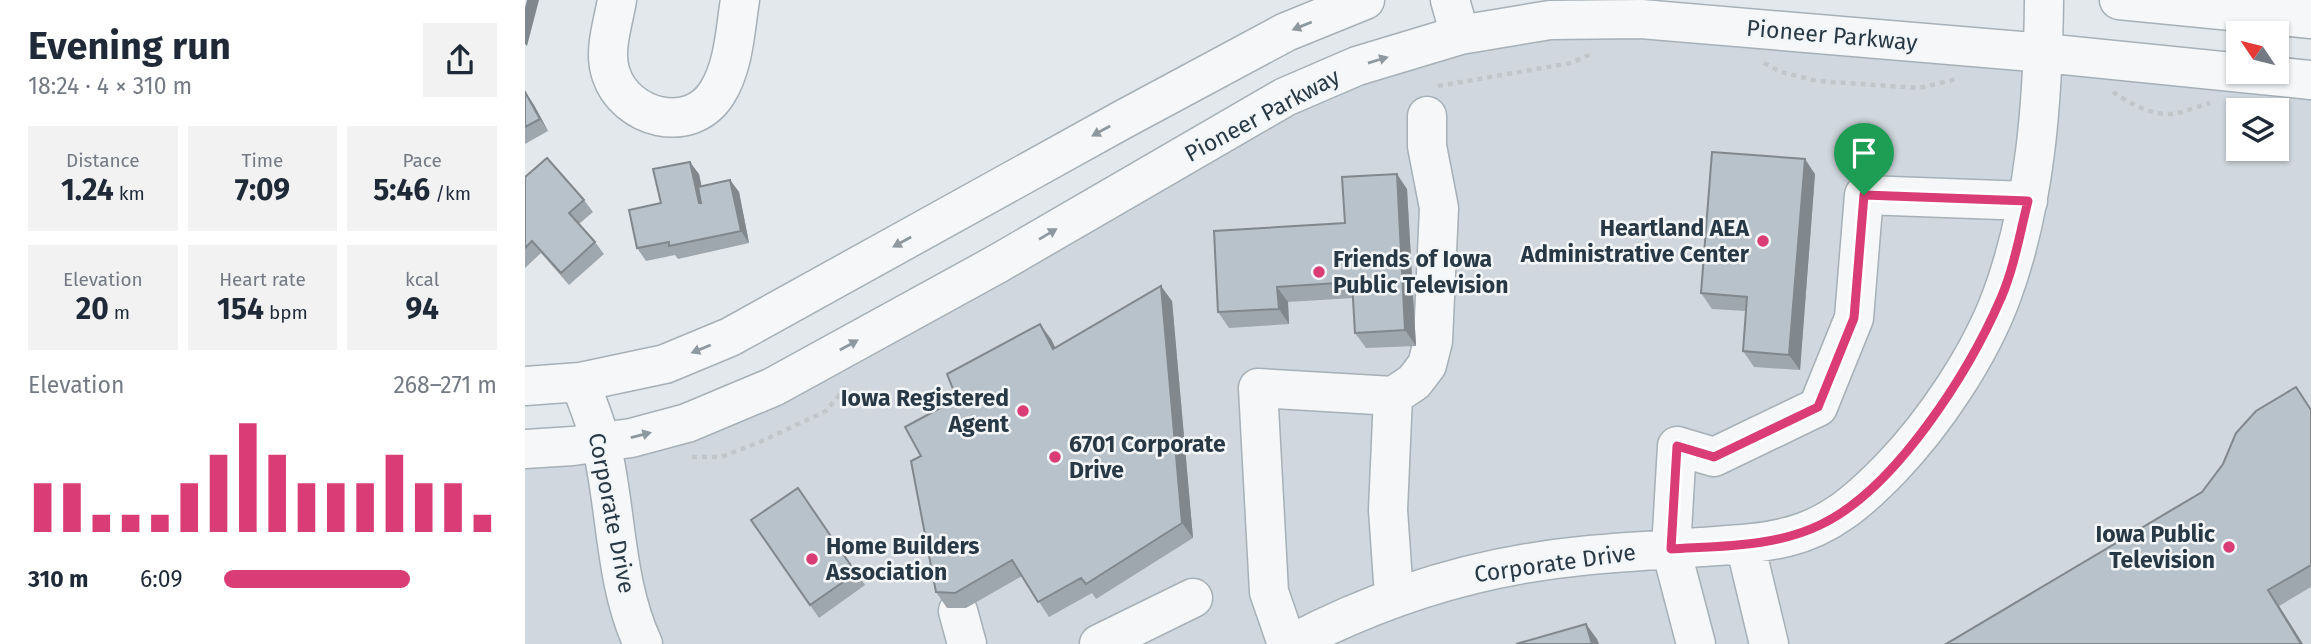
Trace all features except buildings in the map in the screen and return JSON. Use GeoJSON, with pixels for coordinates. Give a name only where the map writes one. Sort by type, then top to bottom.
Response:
{"type":"FeatureCollection","features":[{"type":"Feature","properties":{"kind":"street"},"geometry":{"type":"LineString","coordinates":[[617,0],[607,58],[611,76],[622,95],[638,109],[658,118],[681,117],[700,109],[715,96],[728,72],[740,0]]}},
{"type":"Feature","properties":{"kind":"street"},"geometry":{"type":"LineString","coordinates":[[525,386],[580,382],[665,364],[730,337],[1275,38],[1365,0]]}},
{"type":"Feature","properties":{"kind":"street","name":"Corporate Drive"},"geometry":{"type":"LineString","coordinates":[[1289,644],[1332,622],[1394,596],[1459,576],[1520,564],[1745,544],[1789,537],[1822,524],[1864,496],[1902,457],[1941,407],[1976,349],[2002,296],[2028,201],[2043,53],[2044,0]]}},
{"type":"Feature","properties":{"kind":"street"},"geometry":{"type":"LineString","coordinates":[[2119,0],[2311,19]]}},
{"type":"Feature","properties":{"kind":"street","name":"Pioneer Parkway"},"geometry":{"type":"LineString","coordinates":[[525,449],[631,438],[687,423],[773,387],[997,264],[1285,97],[1357,66],[1455,18],[1641,19],[2043,53],[2311,80]]}},
{"type":"Feature","properties":{"kind":"street"},"geometry":{"type":"LineString","coordinates":[[1289,644],[1269,592],[1258,388],[1392,396],[1414,382],[1427,365],[1433,341],[1439,208],[1427,146],[1427,116]]}},
{"type":"Feature","properties":{"kind":"street"},"geometry":{"type":"LineString","coordinates":[[1696,644],[1671,549],[1677,446],[1714,457],[1818,407],[1854,318],[1864,195],[2028,201]]}},
{"type":"Feature","properties":{"kind":"street","name":"Corporate Drive"},"geometry":{"type":"LineString","coordinates":[[580,382],[601,442],[626,591],[643,644]]}},
{"type":"Feature","properties":{"kind":"street"},"geometry":{"type":"LineString","coordinates":[[1392,396],[1388,510],[1394,596]]}},
{"type":"Feature","properties":{"kind":"street"},"geometry":{"type":"LineString","coordinates":[[1745,544],[1769,644]]}},
{"type":"Feature","properties":{"kind":"street"},"geometry":{"type":"LineString","coordinates":[[1099,644],[1193,598]]}},
{"type":"Feature","properties":{"kind":"shaded area"},"geometry":{"type":"Polygon","coordinates":[[[1559,30],[2311,91],[2311,644],[525,644],[525,464],[646,445],[1321,93],[1418,54],[1559,30]]]}},
{"type":"Feature","properties":{"kind":"place","name":"Heartland AEA Administrative Center"},"geometry":{"type":"Point","coordinates":[1763,241]}},
{"type":"Feature","properties":{"kind":"place","name":"Friends of Iowa Public Television"},"geometry":{"type":"Point","coordinates":[1319,272]}},
{"type":"Feature","properties":{"kind":"place","name":"Iowa Registered Agent"},"geometry":{"type":"Point","coordinates":[1023,411]}},
{"type":"Feature","properties":{"kind":"place","name":"6701 Corporate Drive"},"geometry":{"type":"Point","coordinates":[1055,457]}},
{"type":"Feature","properties":{"kind":"place","name":"Iowa Public Television"},"geometry":{"type":"Point","coordinates":[2229,547]}},
{"type":"Feature","properties":{"kind":"place","name":"Home Builders Association"},"geometry":{"type":"Point","coordinates":[812,559]}},
{"type":"Feature","properties":{"kind":"route"},"geometry":{"type":"LineString","coordinates":[[1864,195],[2028,201],[2002,296],[1971,359],[1941,407],[1902,457],[1849,508],[1822,524],[1789,537],[1745,544],[1671,549],[1677,446],[1714,457],[1818,407],[1854,318],[1864,195]]}}]}
